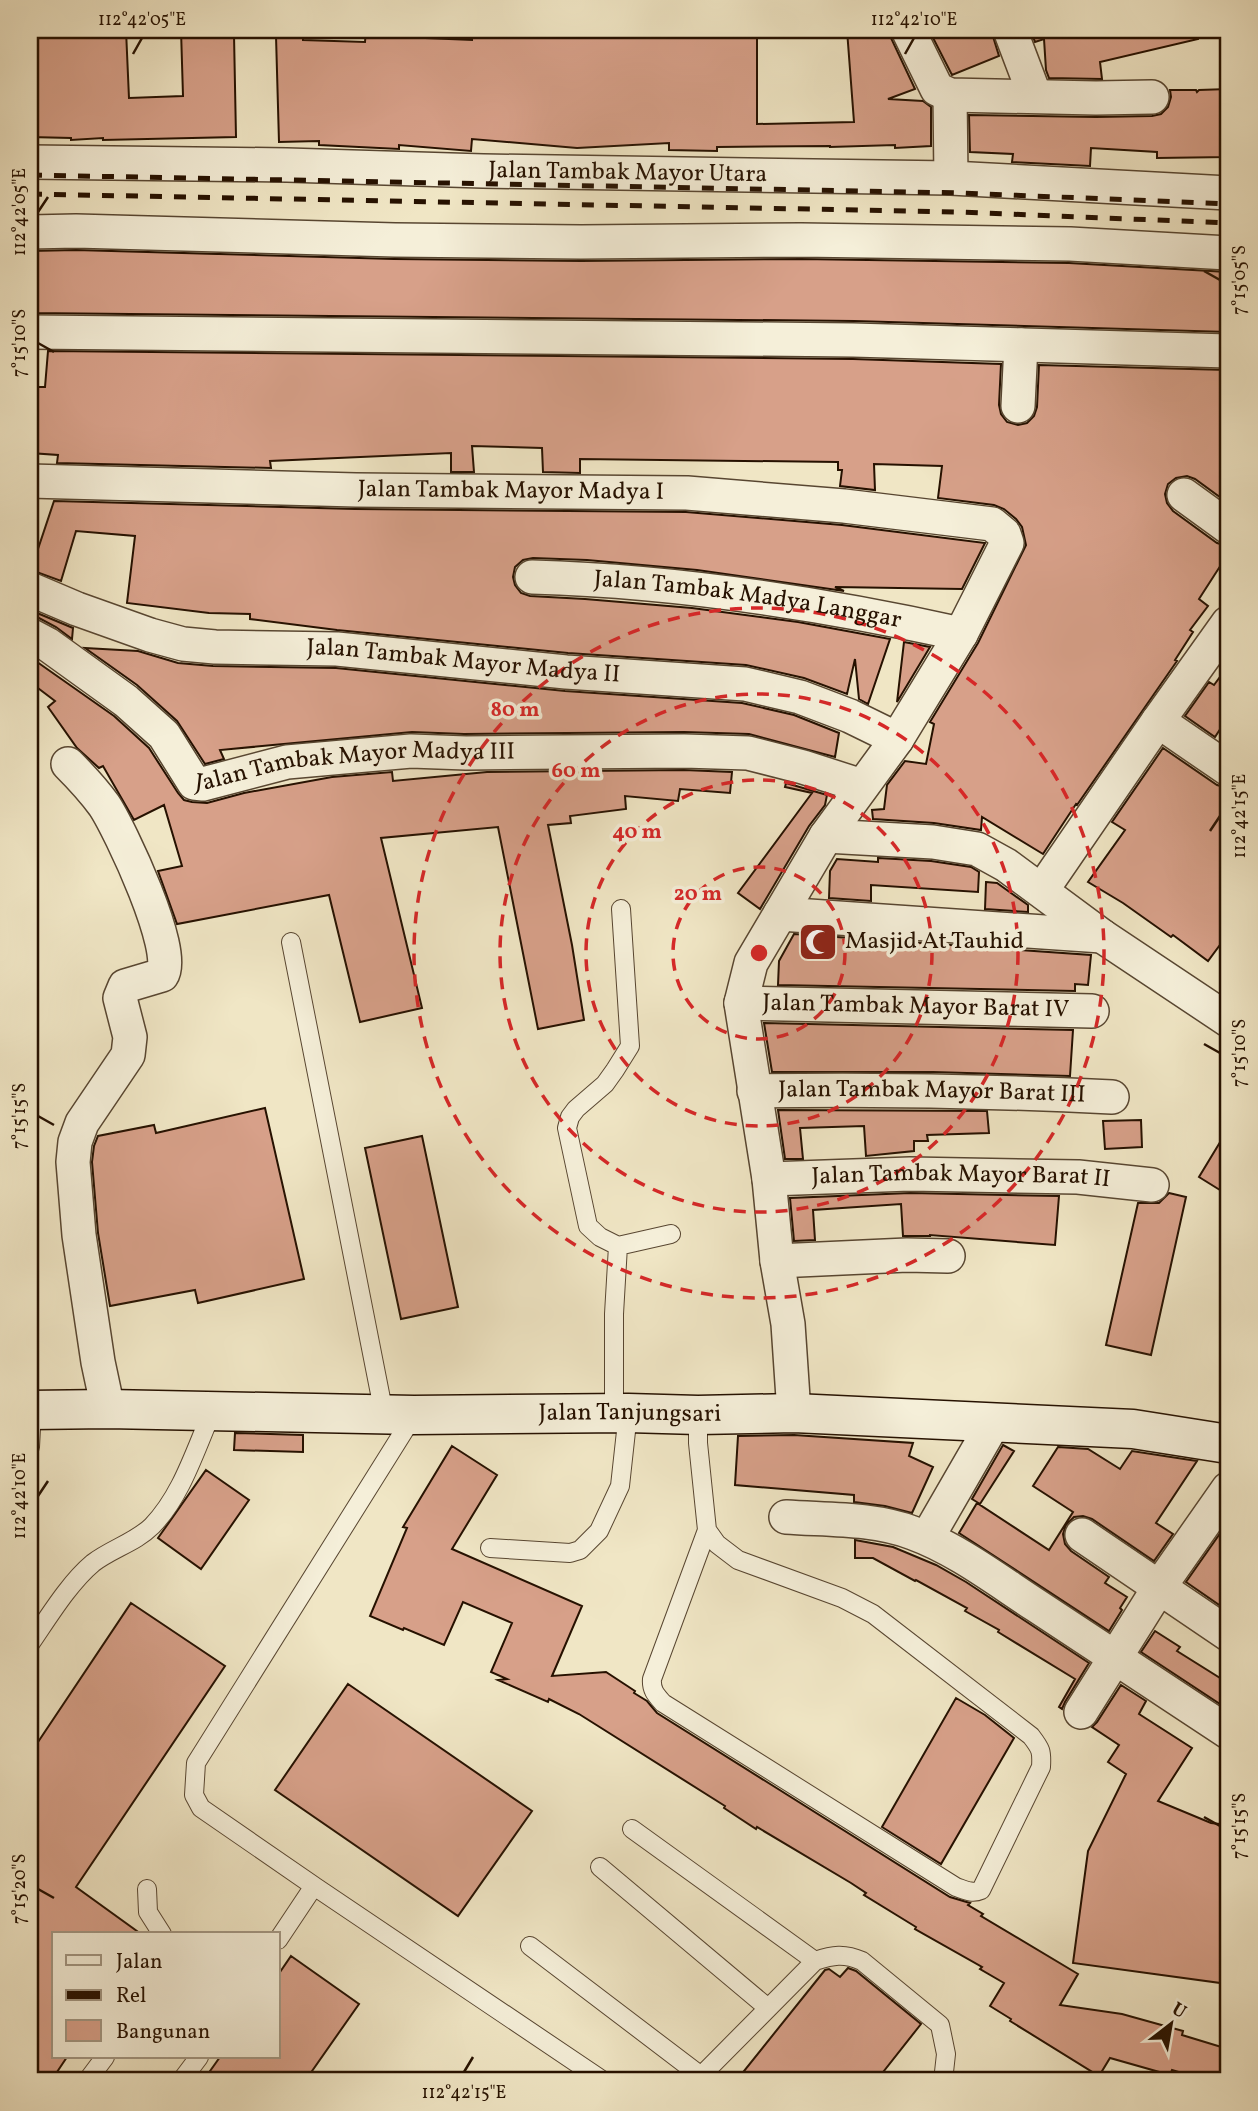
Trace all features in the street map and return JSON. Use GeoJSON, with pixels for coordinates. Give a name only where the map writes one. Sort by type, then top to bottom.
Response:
{"type":"FeatureCollection","features":[{"type":"Feature","properties":{"kind":"main road","name":"Jalan Tanjungsari"},"geometry":{"type":"LineString","coordinates":[[31,1410],[399,1414],[794,1413],[1133,1429],[1228,1444]]}},
{"type":"Feature","properties":{"kind":"street"},"geometry":{"type":"LineString","coordinates":[[908,30],[937,89],[950,95],[1152,97]]}},
{"type":"Feature","properties":{"kind":"street"},"geometry":{"type":"LineString","coordinates":[[1010,30],[1035,96]]}},
{"type":"Feature","properties":{"kind":"street"},"geometry":{"type":"LineString","coordinates":[[950,95],[951,178]]}},
{"type":"Feature","properties":{"kind":"street","name":"Jalan Tambak Mayor Utara"},"geometry":{"type":"LineString","coordinates":[[30,162],[951,178],[1228,193]]}},
{"type":"Feature","properties":{"kind":"street"},"geometry":{"type":"LineString","coordinates":[[30,232],[435,241],[801,240],[1070,244],[1228,253]]}},
{"type":"Feature","properties":{"kind":"street"},"geometry":{"type":"LineString","coordinates":[[30,332],[853,340],[1228,351]]}},
{"type":"Feature","properties":{"kind":"street"},"geometry":{"type":"LineString","coordinates":[[1018,406],[1021,345]]}},
{"type":"Feature","properties":{"kind":"street","name":"Jalan Tambak Mayor Madya I"},"geometry":{"type":"LineString","coordinates":[[30,481],[356,490],[687,493],[844,506],[992,524],[1004,534],[1007,543],[961,634]]}},
{"type":"Feature","properties":{"kind":"street"},"geometry":{"type":"LineString","coordinates":[[1184,495],[1228,527]]}},
{"type":"Feature","properties":{"kind":"street","name":"Jalan Tambak Madya Langgar"},"geometry":{"type":"LineString","coordinates":[[532,576],[637,582],[708,590],[831,608],[961,634]]}},
{"type":"Feature","properties":{"kind":"street","name":"Jalan Tambak Mayor Madya II"},"geometry":{"type":"LineString","coordinates":[[30,589],[138,631],[183,643],[215,647],[337,649],[566,672],[745,684],[800,697],[850,716],[897,739]]}},
{"type":"Feature","properties":{"kind":"street"},"geometry":{"type":"LineString","coordinates":[[1042,890],[1228,623]]}},
{"type":"Feature","properties":{"kind":"street"},"geometry":{"type":"LineString","coordinates":[[794,1413],[788,1324],[777,1261],[769,1179],[741,1003],[751,963],[826,836],[897,739],[961,634]]}},
{"type":"Feature","properties":{"kind":"street","name":"Jalan Tambak Mayor Madya III"},"geometry":{"type":"LineString","coordinates":[[30,635],[47,644],[126,701],[155,726],[164,735],[194,783],[204,783],[287,762],[411,751],[684,751],[748,753],[862,786]]}},
{"type":"Feature","properties":{"kind":"street"},"geometry":{"type":"LineString","coordinates":[[1158,721],[1228,769]]}},
{"type":"Feature","properties":{"kind":"street"},"geometry":{"type":"LineString","coordinates":[[68,764],[105,807],[139,874],[157,922],[166,969],[162,975],[125,986],[120,998],[130,1037],[128,1055],[82,1123],[75,1142],[73,1177],[79,1235],[98,1362],[108,1409]]}},
{"type":"Feature","properties":{"kind":"street"},"geometry":{"type":"LineString","coordinates":[[826,836],[933,842],[977,849],[1006,865],[1102,936],[1228,1020]]}},
{"type":"Feature","properties":{"kind":"street"},"geometry":{"type":"LineString","coordinates":[[780,914],[1102,936]]}},
{"type":"Feature","properties":{"kind":"street","name":"Jalan Tambak Mayor Barat IV"},"geometry":{"type":"LineString","coordinates":[[741,1003],[1092,1011]]}},
{"type":"Feature","properties":{"kind":"street","name":"Jalan Tambak Mayor Barat III"},"geometry":{"type":"LineString","coordinates":[[754,1091],[872,1089],[1112,1097]]}},
{"type":"Feature","properties":{"kind":"street","name":"Jalan Tambak Mayor Barat II"},"geometry":{"type":"LineString","coordinates":[[769,1179],[910,1174],[1078,1177],[1152,1185]]}},
{"type":"Feature","properties":{"kind":"street"},"geometry":{"type":"LineString","coordinates":[[777,1261],[907,1255],[948,1256]]}},
{"type":"Feature","properties":{"kind":"street"},"geometry":{"type":"LineString","coordinates":[[927,1538],[994,1422]]}},
{"type":"Feature","properties":{"kind":"street"},"geometry":{"type":"LineString","coordinates":[[1081,1712],[1160,1586],[1228,1489]]}},
{"type":"Feature","properties":{"kind":"street"},"geometry":{"type":"LineString","coordinates":[[786,1517],[874,1523],[927,1538],[965,1559],[1228,1732]]}},
{"type":"Feature","properties":{"kind":"street"},"geometry":{"type":"LineString","coordinates":[[1082,1535],[1228,1634]]}},
{"type":"Feature","properties":{"kind":"lane"},"geometry":{"type":"LineString","coordinates":[[621,909],[630,1046],[605,1084],[576,1109],[567,1128],[588,1226],[600,1237],[618,1245],[671,1234]]}},
{"type":"Feature","properties":{"kind":"lane"},"geometry":{"type":"LineString","coordinates":[[291,942],[399,1414],[195,1763],[194,1795],[201,1808],[603,2081]]}},
{"type":"Feature","properties":{"kind":"lane"},"geometry":{"type":"LineString","coordinates":[[490,1548],[570,1553],[580,1550],[599,1531],[620,1486],[621,1413],[614,1314],[618,1245]]}},
{"type":"Feature","properties":{"kind":"lane"},"geometry":{"type":"LineString","coordinates":[[30,1447],[31,1410]]}},
{"type":"Feature","properties":{"kind":"lane"},"geometry":{"type":"LineString","coordinates":[[30,1644],[77,1579],[92,1565],[144,1533],[157,1520],[175,1495],[212,1412]]}},
{"type":"Feature","properties":{"kind":"lane"},"geometry":{"type":"LineString","coordinates":[[698,1415],[698,1443],[707,1530],[652,1679],[651,1685],[655,1694],[663,1703],[956,1887],[968,1892],[981,1890],[1041,1767],[1042,1753],[1039,1746],[1031,1736],[873,1614],[842,1598],[738,1560],[717,1544],[707,1530]]}},
{"type":"Feature","properties":{"kind":"lane"},"geometry":{"type":"LineString","coordinates":[[632,1829],[815,1961]]}},
{"type":"Feature","properties":{"kind":"lane"},"geometry":{"type":"LineString","coordinates":[[600,1867],[768,2008]]}},
{"type":"Feature","properties":{"kind":"lane"},"geometry":{"type":"LineString","coordinates":[[280,1937],[314,1886]]}},
{"type":"Feature","properties":{"kind":"lane"},"geometry":{"type":"LineString","coordinates":[[147,1889],[148,1912],[161,1932]]}},
{"type":"Feature","properties":{"kind":"lane"},"geometry":{"type":"LineString","coordinates":[[530,1946],[698,2079],[815,1961],[834,1955],[848,1955],[862,1961],[940,2025],[946,2054],[943,2081]]}},
{"type":"Feature","properties":{"kind":"lane"},"geometry":{"type":"LineString","coordinates":[[87,2081],[104,2058]]}},
{"type":"Feature","properties":{"kind":"lane"},"geometry":{"type":"LineString","coordinates":[[181,2081],[198,2058]]}},
{"type":"Feature","properties":{"kind":"building"},"geometry":{"type":"Polygon","coordinates":[[[65,30],[126,30],[129,98],[183,96],[181,30],[218,30],[219,35],[234,35],[236,137],[71,140],[30,137],[30,37],[66,38],[65,30]]]}},
{"type":"Feature","properties":{"kind":"building"},"geometry":{"type":"Polygon","coordinates":[[[366,30],[403,30],[402,37],[472,40],[472,30],[757,30],[757,124],[854,122],[847,30],[889,30],[915,89],[888,99],[923,101],[931,107],[931,146],[717,147],[717,151],[669,150],[669,143],[577,148],[472,139],[471,151],[399,145],[399,149],[319,145],[319,141],[279,142],[278,33],[303,33],[303,40],[365,42],[366,30]]]}},
{"type":"Feature","properties":{"kind":"building"},"geometry":{"type":"Polygon","coordinates":[[[929,30],[991,30],[999,56],[952,75],[929,30]]]}},
{"type":"Feature","properties":{"kind":"building"},"geometry":{"type":"Polygon","coordinates":[[[1081,30],[1081,33],[1111,30],[1197,30],[1198,39],[1100,62],[1102,79],[1049,78],[1044,39],[1035,42],[1031,31],[1081,30]]]}},
{"type":"Feature","properties":{"kind":"building"},"geometry":{"type":"Polygon","coordinates":[[[1228,89],[1228,157],[1157,158],[1157,152],[1091,148],[1090,166],[1012,162],[1013,154],[970,152],[969,115],[1152,116],[1161,114],[1168,107],[1170,90],[1197,92],[1228,89]]]}},
{"type":"Feature","properties":{"kind":"building"},"geometry":{"type":"Polygon","coordinates":[[[30,251],[394,259],[801,259],[1069,263],[1228,272],[1228,332],[854,321],[30,313],[30,251]]]}},
{"type":"Feature","properties":{"kind":"building"},"geometry":{"type":"Polygon","coordinates":[[[48,351],[853,359],[1001,364],[1001,414],[1007,422],[1018,425],[1027,423],[1034,416],[1037,407],[1039,365],[1228,370],[1228,503],[1187,476],[1176,478],[1168,484],[1165,494],[1173,511],[1217,543],[1228,546],[1228,554],[1199,599],[1208,606],[1190,630],[1193,632],[1175,660],[1177,661],[1043,854],[982,817],[981,830],[934,823],[873,819],[872,810],[884,809],[887,785],[905,761],[926,764],[934,724],[930,722],[978,643],[1026,545],[1022,527],[1004,509],[994,505],[938,498],[942,466],[874,464],[875,490],[840,486],[842,470],[838,470],[838,462],[580,459],[580,473],[543,472],[542,448],[472,446],[474,472],[451,472],[451,453],[270,461],[271,468],[57,463],[58,455],[30,453],[30,387],[45,387],[48,351]]]}},
{"type":"Feature","properties":{"kind":"building"},"geometry":{"type":"Polygon","coordinates":[[[54,501],[355,509],[686,512],[842,525],[985,543],[962,589],[835,587],[844,591],[697,570],[587,560],[533,558],[523,560],[515,567],[515,585],[521,593],[530,596],[692,608],[798,622],[890,639],[868,704],[859,699],[855,659],[847,694],[804,678],[746,665],[568,653],[337,630],[250,619],[250,614],[209,613],[127,603],[135,536],[76,531],[61,581],[31,570],[54,501]]]}},
{"type":"Feature","properties":{"kind":"building"},"geometry":{"type":"Polygon","coordinates":[[[30,610],[73,628],[72,639],[56,627],[30,616],[30,610]]]}},
{"type":"Feature","properties":{"kind":"building"},"geometry":{"type":"Polygon","coordinates":[[[904,642],[930,647],[897,702],[904,642]]]}},
{"type":"Feature","properties":{"kind":"building"},"geometry":{"type":"Polygon","coordinates":[[[85,648],[138,651],[178,663],[213,666],[336,668],[565,691],[742,703],[794,715],[839,733],[835,757],[749,734],[412,732],[220,750],[224,759],[205,764],[177,721],[137,685],[85,648]]]}},
{"type":"Feature","properties":{"kind":"building"},"geometry":{"type":"Polygon","coordinates":[[[30,657],[114,716],[149,748],[184,800],[192,802],[207,803],[244,793],[332,777],[392,772],[393,781],[487,772],[732,772],[730,793],[680,789],[678,801],[625,796],[626,809],[570,816],[571,823],[548,825],[584,1020],[538,1029],[498,827],[381,838],[422,1008],[360,1022],[329,895],[177,924],[158,871],[182,866],[164,805],[134,820],[103,766],[99,768],[77,748],[48,707],[55,701],[30,682],[30,657]]]}},
{"type":"Feature","properties":{"kind":"building"},"geometry":{"type":"Polygon","coordinates":[[[1228,666],[1228,717],[1215,737],[1185,716],[1209,682],[1214,685],[1228,666]]]}},
{"type":"Feature","properties":{"kind":"building"},"geometry":{"type":"Polygon","coordinates":[[[1163,748],[1217,785],[1228,788],[1228,934],[1208,961],[1173,935],[1171,937],[1088,882],[1125,830],[1112,822],[1163,748]]]}},
{"type":"Feature","properties":{"kind":"building"},"geometry":{"type":"Polygon","coordinates":[[[786,783],[827,795],[825,805],[809,826],[760,909],[738,893],[812,793],[785,787],[786,783]]]}},
{"type":"Feature","properties":{"kind":"building"},"geometry":{"type":"Polygon","coordinates":[[[878,858],[931,861],[971,867],[979,872],[978,892],[871,885],[871,901],[829,898],[830,871],[837,859],[878,862],[878,858]]]}},
{"type":"Feature","properties":{"kind":"building"},"geometry":{"type":"Polygon","coordinates":[[[986,882],[997,883],[1028,905],[1028,912],[985,909],[986,882]]]}},
{"type":"Feature","properties":{"kind":"building"},"geometry":{"type":"Polygon","coordinates":[[[794,934],[1091,955],[1088,985],[1075,984],[1075,991],[778,985],[779,961],[794,934]]]}},
{"type":"Feature","properties":{"kind":"building"},"geometry":{"type":"Polygon","coordinates":[[[764,1023],[1073,1030],[1070,1076],[933,1072],[772,1072],[764,1023]]]}},
{"type":"Feature","properties":{"kind":"building"},"geometry":{"type":"Polygon","coordinates":[[[265,1108],[304,1279],[198,1303],[195,1290],[110,1306],[98,1233],[92,1162],[98,1136],[154,1125],[156,1133],[265,1108]]]}},
{"type":"Feature","properties":{"kind":"building"},"geometry":{"type":"Polygon","coordinates":[[[778,1110],[987,1111],[989,1133],[927,1135],[928,1141],[914,1141],[914,1151],[866,1156],[864,1126],[800,1128],[803,1159],[785,1159],[778,1110]]]}},
{"type":"Feature","properties":{"kind":"building"},"geometry":{"type":"Polygon","coordinates":[[[1141,1120],[1142,1147],[1105,1149],[1103,1121],[1141,1120]]]}},
{"type":"Feature","properties":{"kind":"building"},"geometry":{"type":"Polygon","coordinates":[[[1228,1129],[1228,1195],[1199,1177],[1228,1129]]]}},
{"type":"Feature","properties":{"kind":"building"},"geometry":{"type":"Polygon","coordinates":[[[422,1136],[458,1307],[401,1319],[365,1148],[422,1136]]]}},
{"type":"Feature","properties":{"kind":"building"},"geometry":{"type":"Polygon","coordinates":[[[910,1193],[1059,1196],[1055,1245],[930,1235],[903,1236],[901,1204],[813,1210],[815,1240],[794,1241],[790,1198],[910,1193]]]}},
{"type":"Feature","properties":{"kind":"building"},"geometry":{"type":"Polygon","coordinates":[[[1169,1193],[1186,1197],[1151,1355],[1106,1345],[1138,1203],[1159,1203],[1169,1193]]]}},
{"type":"Feature","properties":{"kind":"building"},"geometry":{"type":"Polygon","coordinates":[[[235,1433],[303,1435],[303,1452],[234,1450],[235,1433]]]}},
{"type":"Feature","properties":{"kind":"building"},"geometry":{"type":"Polygon","coordinates":[[[794,1435],[913,1443],[909,1456],[933,1467],[912,1513],[854,1502],[854,1495],[735,1485],[738,1436],[794,1435]]]}},
{"type":"Feature","properties":{"kind":"building"},"geometry":{"type":"Polygon","coordinates":[[[1003,1445],[1014,1451],[980,1504],[972,1499],[1003,1445]]]}},
{"type":"Feature","properties":{"kind":"building"},"geometry":{"type":"Polygon","coordinates":[[[452,1446],[497,1475],[452,1549],[582,1606],[552,1676],[606,1672],[635,1691],[634,1693],[647,1701],[657,1713],[950,1897],[970,1903],[968,1905],[983,1914],[981,1916],[1078,1974],[1060,2005],[1122,2014],[1183,2031],[1182,2035],[1228,2049],[1228,2081],[1209,2081],[1172,2070],[1170,2075],[1110,2058],[1099,2076],[1010,2021],[1011,2019],[990,2006],[1004,1983],[980,1969],[982,1967],[915,1929],[916,1927],[864,1895],[866,1893],[851,1883],[757,1827],[756,1829],[724,1808],[725,1806],[579,1714],[549,1699],[548,1702],[498,1680],[507,1679],[491,1672],[512,1623],[463,1602],[444,1645],[370,1616],[407,1528],[403,1527],[452,1446]]]}},
{"type":"Feature","properties":{"kind":"building"},"geometry":{"type":"Polygon","coordinates":[[[1058,1447],[1088,1449],[1120,1469],[1132,1451],[1197,1461],[1156,1523],[1173,1534],[1154,1561],[1092,1519],[1074,1517],[1066,1525],[1063,1534],[1065,1544],[1109,1577],[1105,1583],[1127,1597],[1109,1631],[959,1533],[977,1503],[1049,1550],[1073,1512],[1033,1486],[1058,1447]]]}},
{"type":"Feature","properties":{"kind":"building"},"geometry":{"type":"Polygon","coordinates":[[[206,1470],[249,1500],[201,1569],[158,1538],[206,1470]]]}},
{"type":"Feature","properties":{"kind":"building"},"geometry":{"type":"Polygon","coordinates":[[[1228,1522],[1228,1611],[1186,1582],[1228,1522]]]}},
{"type":"Feature","properties":{"kind":"building"},"geometry":{"type":"Polygon","coordinates":[[[855,1540],[893,1547],[936,1565],[1089,1663],[1062,1709],[1059,1707],[1075,1679],[965,1611],[967,1608],[873,1558],[855,1558],[855,1540]]]}},
{"type":"Feature","properties":{"kind":"building"},"geometry":{"type":"Polygon","coordinates":[[[131,1603],[225,1666],[76,1887],[138,1932],[52,1932],[52,2058],[66,2058],[51,2081],[30,2081],[30,1754],[131,1603]]]}},
{"type":"Feature","properties":{"kind":"building"},"geometry":{"type":"Polygon","coordinates":[[[1155,1631],[1180,1647],[1177,1651],[1228,1683],[1228,1691],[1220,1704],[1141,1652],[1155,1631]]]}},
{"type":"Feature","properties":{"kind":"building"},"geometry":{"type":"Polygon","coordinates":[[[348,1684],[532,1811],[458,1916],[275,1790],[348,1684]]]}},
{"type":"Feature","properties":{"kind":"building"},"geometry":{"type":"Polygon","coordinates":[[[1121,1685],[1146,1701],[1139,1714],[1192,1748],[1158,1801],[1211,1823],[1228,1825],[1228,1984],[1073,1963],[1088,1851],[1126,1774],[1108,1762],[1119,1745],[1092,1727],[1121,1685]]]}},
{"type":"Feature","properties":{"kind":"building"},"geometry":{"type":"Polygon","coordinates":[[[956,1698],[985,1715],[1014,1738],[941,1864],[882,1827],[956,1698]]]}},
{"type":"Feature","properties":{"kind":"building"},"geometry":{"type":"Polygon","coordinates":[[[291,1956],[359,2004],[305,2081],[203,2081],[219,2058],[280,2058],[280,1972],[291,1956]]]}},
{"type":"Feature","properties":{"kind":"building"},"geometry":{"type":"Polygon","coordinates":[[[848,1968],[856,1971],[921,2024],[876,2081],[736,2081],[825,1970],[829,1969],[840,1977],[848,1968]]]}},
{"type":"Feature","properties":{"kind":"railway"},"geometry":{"type":"LineString","coordinates":[[30,175],[962,193],[1228,204]]}},
{"type":"Feature","properties":{"kind":"railway"},"geometry":{"type":"LineString","coordinates":[[30,194],[960,212],[1228,223]]}},
{"type":"Feature","properties":{"kind":"place","name":"Masjid At Tauhid"},"geometry":{"type":"Point","coordinates":[818,942]}}]}
